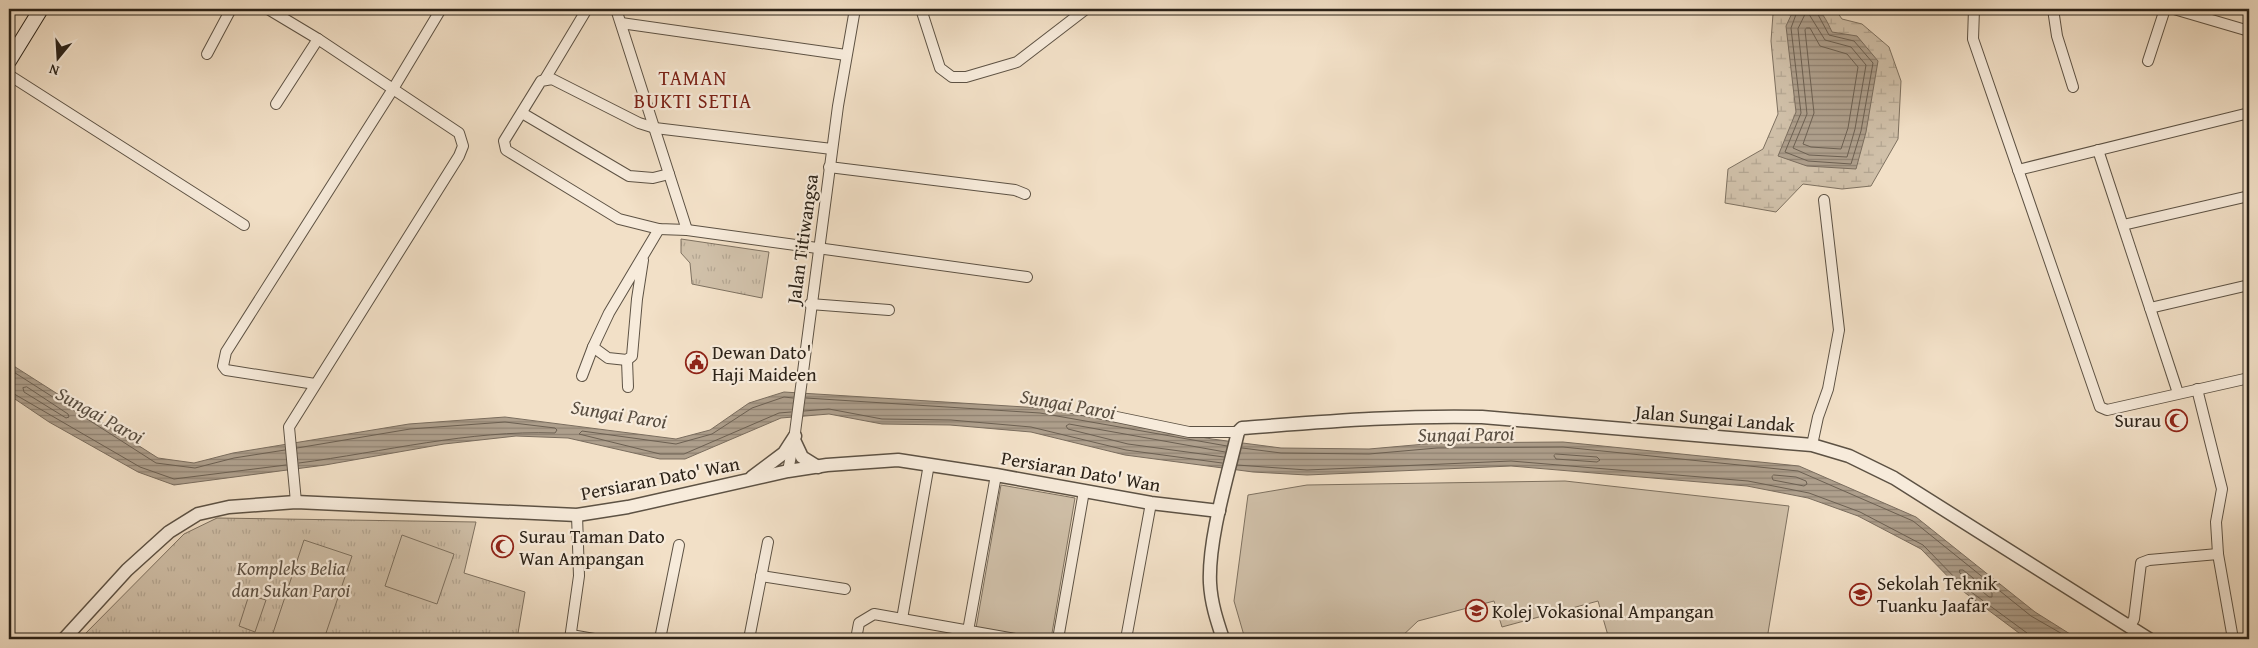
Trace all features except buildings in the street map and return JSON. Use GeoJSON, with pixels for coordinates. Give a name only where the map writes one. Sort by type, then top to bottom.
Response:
{"type":"FeatureCollection","features":[{"type":"Feature","properties":{"kind":"main road"},"geometry":{"type":"LineString","coordinates":[[9,61],[41,9]]}},
{"type":"Feature","properties":{"kind":"street"},"geometry":{"type":"LineString","coordinates":[[207,54],[231,9]]}},
{"type":"Feature","properties":{"kind":"street"},"geometry":{"type":"LineString","coordinates":[[268,9],[318,39],[459,133],[463,146],[459,156],[289,427],[296,502]]}},
{"type":"Feature","properties":{"kind":"street"},"geometry":{"type":"LineString","coordinates":[[315,384],[226,370],[223,362],[226,352],[393,89],[441,9]]}},
{"type":"Feature","properties":{"kind":"street"},"geometry":{"type":"LineString","coordinates":[[587,9],[545,79],[504,141],[506,150],[620,219],[659,229],[687,230],[1027,277]]}},
{"type":"Feature","properties":{"kind":"street"},"geometry":{"type":"LineString","coordinates":[[616,9],[687,230]]}},
{"type":"Feature","properties":{"kind":"street"},"geometry":{"type":"LineString","coordinates":[[921,9],[940,68],[952,77],[966,77],[1017,62],[1086,9]]}},
{"type":"Feature","properties":{"kind":"street"},"geometry":{"type":"LineString","coordinates":[[1974,9],[1972,19],[1973,39],[2100,407],[2107,410],[2249,378]]}},
{"type":"Feature","properties":{"kind":"street"},"geometry":{"type":"LineString","coordinates":[[2053,9],[2057,36],[2073,87]]}},
{"type":"Feature","properties":{"kind":"street"},"geometry":{"type":"LineString","coordinates":[[2148,61],[2165,9]]}},
{"type":"Feature","properties":{"kind":"street"},"geometry":{"type":"LineString","coordinates":[[2174,9],[2249,31]]}},
{"type":"Feature","properties":{"kind":"street","name":"Jalan Titiwangsa"},"geometry":{"type":"LineString","coordinates":[[788,472],[802,383],[810,304],[829,167],[846,55],[858,10]]}},
{"type":"Feature","properties":{"kind":"street"},"geometry":{"type":"LineString","coordinates":[[621,23],[846,55]]}},
{"type":"Feature","properties":{"kind":"street"},"geometry":{"type":"LineString","coordinates":[[276,104],[318,39]]}},
{"type":"Feature","properties":{"kind":"street"},"geometry":{"type":"LineString","coordinates":[[9,75],[244,225]]}},
{"type":"Feature","properties":{"kind":"street"},"geometry":{"type":"LineString","coordinates":[[545,79],[552,79],[639,123],[655,128],[832,149]]}},
{"type":"Feature","properties":{"kind":"street"},"geometry":{"type":"LineString","coordinates":[[522,112],[630,176],[653,178],[669,174]]}},
{"type":"Feature","properties":{"kind":"street"},"geometry":{"type":"LineString","coordinates":[[2018,170],[2249,113]]}},
{"type":"Feature","properties":{"kind":"street"},"geometry":{"type":"LineString","coordinates":[[2098,150],[2178,393]]}},
{"type":"Feature","properties":{"kind":"street"},"geometry":{"type":"LineString","coordinates":[[829,167],[1015,190],[1025,194]]}},
{"type":"Feature","properties":{"kind":"street"},"geometry":{"type":"LineString","coordinates":[[2123,225],[2249,196]]}},
{"type":"Feature","properties":{"kind":"street"},"geometry":{"type":"LineString","coordinates":[[1812,446],[1818,417],[1828,389],[1839,330],[1824,200]]}},
{"type":"Feature","properties":{"kind":"street"},"geometry":{"type":"LineString","coordinates":[[582,376],[593,347],[610,313],[643,260],[659,229]]}},
{"type":"Feature","properties":{"kind":"street"},"geometry":{"type":"LineString","coordinates":[[628,387],[628,360],[633,354],[637,299],[643,260]]}},
{"type":"Feature","properties":{"kind":"street"},"geometry":{"type":"LineString","coordinates":[[2150,308],[2249,285]]}},
{"type":"Feature","properties":{"kind":"street"},"geometry":{"type":"LineString","coordinates":[[810,304],[889,310]]}},
{"type":"Feature","properties":{"kind":"street"},"geometry":{"type":"LineString","coordinates":[[593,347],[608,358],[628,360]]}},
{"type":"Feature","properties":{"kind":"street"},"geometry":{"type":"LineString","coordinates":[[2197,389],[2222,490],[2216,522],[2218,554],[2233,639]]}},
{"type":"Feature","properties":{"kind":"street"},"geometry":{"type":"LineString","coordinates":[[1083,410],[1189,432],[1237,437],[1219,511],[1209,581],[1211,597],[1223,639]]}},
{"type":"Feature","properties":{"kind":"street","name":"Jalan Sungai Landak"},"geometry":{"type":"LineString","coordinates":[[1237,437],[1242,428],[1318,422],[1482,417],[1812,446],[1849,456],[1894,478],[2149,639]]}},
{"type":"Feature","properties":{"kind":"street"},"geometry":{"type":"LineString","coordinates":[[794,438],[802,457],[818,467]]}},
{"type":"Feature","properties":{"kind":"street"},"geometry":{"type":"LineString","coordinates":[[748,480],[784,453],[794,438]]}},
{"type":"Feature","properties":{"kind":"street","name":"Persiaran Dato' Wan"},"geometry":{"type":"LineString","coordinates":[[64,639],[127,570],[168,532],[198,514],[229,506],[296,502],[578,515],[628,507],[788,472],[818,467],[898,460],[996,475],[1151,503],[1219,511]]}},
{"type":"Feature","properties":{"kind":"street"},"geometry":{"type":"LineString","coordinates":[[902,619],[929,464]]}},
{"type":"Feature","properties":{"kind":"street"},"geometry":{"type":"LineString","coordinates":[[968,631],[996,475]]}},
{"type":"Feature","properties":{"kind":"street"},"geometry":{"type":"LineString","coordinates":[[1058,639],[1084,491]]}},
{"type":"Feature","properties":{"kind":"street"},"geometry":{"type":"LineString","coordinates":[[1126,639],[1151,503]]}},
{"type":"Feature","properties":{"kind":"street"},"geometry":{"type":"LineString","coordinates":[[578,515],[579,576],[570,637],[594,639]]}},
{"type":"Feature","properties":{"kind":"street"},"geometry":{"type":"LineString","coordinates":[[749,639],[768,542]]}},
{"type":"Feature","properties":{"kind":"street"},"geometry":{"type":"LineString","coordinates":[[660,639],[679,545]]}},
{"type":"Feature","properties":{"kind":"street"},"geometry":{"type":"LineString","coordinates":[[2129,627],[2134,619],[2141,563],[2149,560],[2218,554]]}},
{"type":"Feature","properties":{"kind":"street"},"geometry":{"type":"LineString","coordinates":[[761,576],[845,589]]}},
{"type":"Feature","properties":{"kind":"street"},"geometry":{"type":"LineString","coordinates":[[856,639],[859,623],[874,614],[1015,639]]}},
{"type":"Feature","properties":{"kind":"green space"},"geometry":{"type":"Polygon","coordinates":[[[1776,9],[1835,9],[1842,19],[1862,24],[1889,47],[1901,81],[1898,139],[1871,186],[1842,189],[1803,184],[1776,212],[1725,203],[1728,169],[1763,149],[1778,114],[1771,41],[1773,14],[1776,9]]]}},
{"type":"Feature","properties":{"kind":"green space"},"geometry":{"type":"Polygon","coordinates":[[[681,239],[769,252],[762,298],[692,284],[690,263],[681,253],[681,239]]]}},
{"type":"Feature","properties":{"kind":"green space"},"geometry":{"type":"Polygon","coordinates":[[[1565,481],[1789,506],[1767,639],[1609,639],[1598,601],[1502,627],[1494,601],[1418,621],[1399,639],[1245,639],[1234,601],[1248,495],[1307,485],[1565,481]]]}},
{"type":"Feature","properties":{"kind":"green space"},"geometry":{"type":"Polygon","coordinates":[[[1001,485],[1075,498],[1051,639],[976,628],[1001,485]]]}},
{"type":"Feature","properties":{"kind":"green space","name":"Kompleks Belia dan Sukan Paroi"},"geometry":{"type":"Polygon","coordinates":[[[217,518],[476,522],[464,573],[525,592],[517,639],[80,639],[184,534],[217,518]]]}},
{"type":"Feature","properties":{"kind":"green space"},"geometry":{"type":"Polygon","coordinates":[[[402,535],[454,554],[437,604],[385,586],[402,535]]]}},
{"type":"Feature","properties":{"kind":"green space"},"geometry":{"type":"Polygon","coordinates":[[[304,540],[352,556],[324,639],[271,639],[304,540]]]}},
{"type":"Feature","properties":{"kind":"green space"},"geometry":{"type":"Polygon","coordinates":[[[249,595],[266,600],[255,632],[239,626],[249,595]]]}},
{"type":"Feature","properties":{"kind":"water"},"geometry":{"type":"Polygon","coordinates":[[[1794,9],[1809,9],[1819,12],[1825,18],[1832,32],[1857,36],[1878,61],[1866,132],[1856,169],[1807,166],[1778,156],[1796,112],[1786,26],[1794,9]]]}},
{"type":"Feature","properties":{"kind":"water"},"geometry":{"type":"Polygon","coordinates":[[[9,363],[158,458],[194,463],[233,453],[409,424],[505,417],[676,439],[710,430],[749,403],[784,392],[1041,408],[1212,439],[1281,448],[1369,449],[1437,443],[1563,442],[1799,466],[1916,517],[2035,612],[2078,639],[2027,639],[1960,589],[1921,549],[1858,516],[1808,498],[1747,486],[1511,466],[1307,475],[1253,472],[1125,455],[1031,432],[950,425],[882,424],[829,414],[781,418],[685,459],[660,459],[568,438],[516,436],[444,444],[325,465],[174,485],[138,472],[49,422],[9,395],[9,363]]]}},
{"type":"Feature","properties":{"kind":"place","name":"Dewan Dato' Haji Maideen"},"geometry":{"type":"Point","coordinates":[696,363]}},
{"type":"Feature","properties":{"kind":"place","name":"Surau"},"geometry":{"type":"Point","coordinates":[2177,420]}},
{"type":"Feature","properties":{"kind":"place","name":"Surau Taman Dato Wan Ampangan"},"geometry":{"type":"Point","coordinates":[503,547]}},
{"type":"Feature","properties":{"kind":"place","name":"Sekolah Teknik Tuanku Jaafar"},"geometry":{"type":"Point","coordinates":[1861,594]}},
{"type":"Feature","properties":{"kind":"place","name":"Kolej Vokasional Ampangan"},"geometry":{"type":"Point","coordinates":[1476,611]}},
{"type":"Feature","properties":{"kind":"district","name":"TAMAN BUKTI SETIA"},"geometry":{"type":"Point","coordinates":[693,90]}},
{"type":"Feature","properties":{"kind":"water label","name":"Sungai Paroi"},"geometry":{"type":"Point","coordinates":[1068,404]}},
{"type":"Feature","properties":{"kind":"water label","name":"Sungai Paroi"},"geometry":{"type":"Point","coordinates":[619,414]}},
{"type":"Feature","properties":{"kind":"water label","name":"Sungai Paroi"},"geometry":{"type":"Point","coordinates":[100,415]}},
{"type":"Feature","properties":{"kind":"water label","name":"Sungai Paroi"},"geometry":{"type":"Point","coordinates":[1466,434]}}]}
